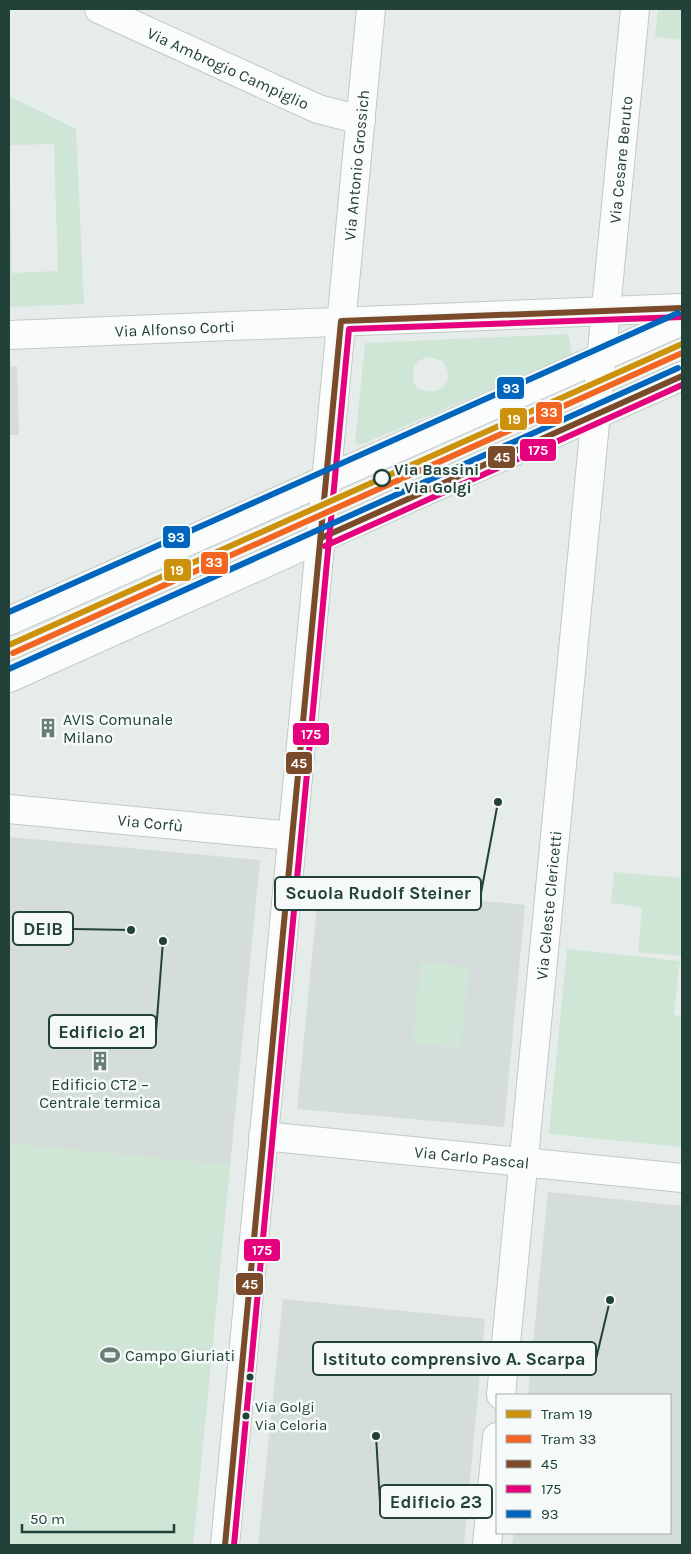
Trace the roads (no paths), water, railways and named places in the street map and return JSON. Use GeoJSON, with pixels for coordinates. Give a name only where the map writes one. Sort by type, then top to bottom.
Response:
{"type":"FeatureCollection","features":[{"type":"Feature","properties":{"kind":"street","name":"Via Ambrogio Campiglio"},"geometry":{"type":"LineString","coordinates":[[99,9],[318,109],[361,120]]}},
{"type":"Feature","properties":{"kind":"street","name":"Via Antonio Grossich"},"geometry":{"type":"LineString","coordinates":[[224,1545],[371,9]]}},
{"type":"Feature","properties":{"kind":"street","name":"Via Cesare Beruto"},"geometry":{"type":"LineString","coordinates":[[601,357],[635,9]]}},
{"type":"Feature","properties":{"kind":"street","name":"Via Alfonso Corti"},"geometry":{"type":"LineString","coordinates":[[9,335],[682,308]]}},
{"type":"Feature","properties":{"kind":"street"},"geometry":{"type":"LineString","coordinates":[[9,621],[682,321]]}},
{"type":"Feature","properties":{"kind":"street","name":"Via Celeste Clericetti"},"geometry":{"type":"LineString","coordinates":[[501,1394],[525,1162],[601,357]]}},
{"type":"Feature","properties":{"kind":"street"},"geometry":{"type":"LineString","coordinates":[[9,678],[682,376]]}},
{"type":"Feature","properties":{"kind":"street","name":"Via Corfù"},"geometry":{"type":"LineString","coordinates":[[9,809],[292,836]]}},
{"type":"Feature","properties":{"kind":"street","name":"Via Carlo Pascal"},"geometry":{"type":"LineString","coordinates":[[263,1136],[682,1178]]}},
{"type":"Feature","properties":{"kind":"street"},"geometry":{"type":"LineString","coordinates":[[487,1545],[496,1449]]}},
{"type":"Feature","properties":{"kind":"tram line","name":"19"},"geometry":{"type":"LineString","coordinates":[[9,645],[682,344]]}},
{"type":"Feature","properties":{"kind":"tram line","name":"33"},"geometry":{"type":"LineString","coordinates":[[13,653],[682,353]]}},
{"type":"Feature","properties":{"kind":"place","name":"Via Bassini - Via Golgi"},"geometry":{"type":"Point","coordinates":[382,478]}},
{"type":"Feature","properties":{"kind":"place","name":"AVIS Comunale Milano"},"geometry":{"type":"Point","coordinates":[48,728]}},
{"type":"Feature","properties":{"kind":"place","name":"Scuola Rudolf Steiner"},"geometry":{"type":"Point","coordinates":[498,802]}},
{"type":"Feature","properties":{"kind":"place","name":"DEIB"},"geometry":{"type":"Point","coordinates":[131,930]}},
{"type":"Feature","properties":{"kind":"place","name":"Edificio 21"},"geometry":{"type":"Point","coordinates":[163,941]}},
{"type":"Feature","properties":{"kind":"place","name":"Edificio CT2 – Centrale termica"},"geometry":{"type":"Point","coordinates":[100,1061]}},
{"type":"Feature","properties":{"kind":"place","name":"Istituto comprensivo A. Scarpa"},"geometry":{"type":"Point","coordinates":[610,1300]}},
{"type":"Feature","properties":{"kind":"place","name":"Campo Giuriati"},"geometry":{"type":"Point","coordinates":[110,1355]}},
{"type":"Feature","properties":{"kind":"place","name":"Via Golgi Via Celoria"},"geometry":{"type":"Point","coordinates":[246,1416]}},
{"type":"Feature","properties":{"kind":"place","name":"Edificio 23"},"geometry":{"type":"Point","coordinates":[376,1436]}}]}
